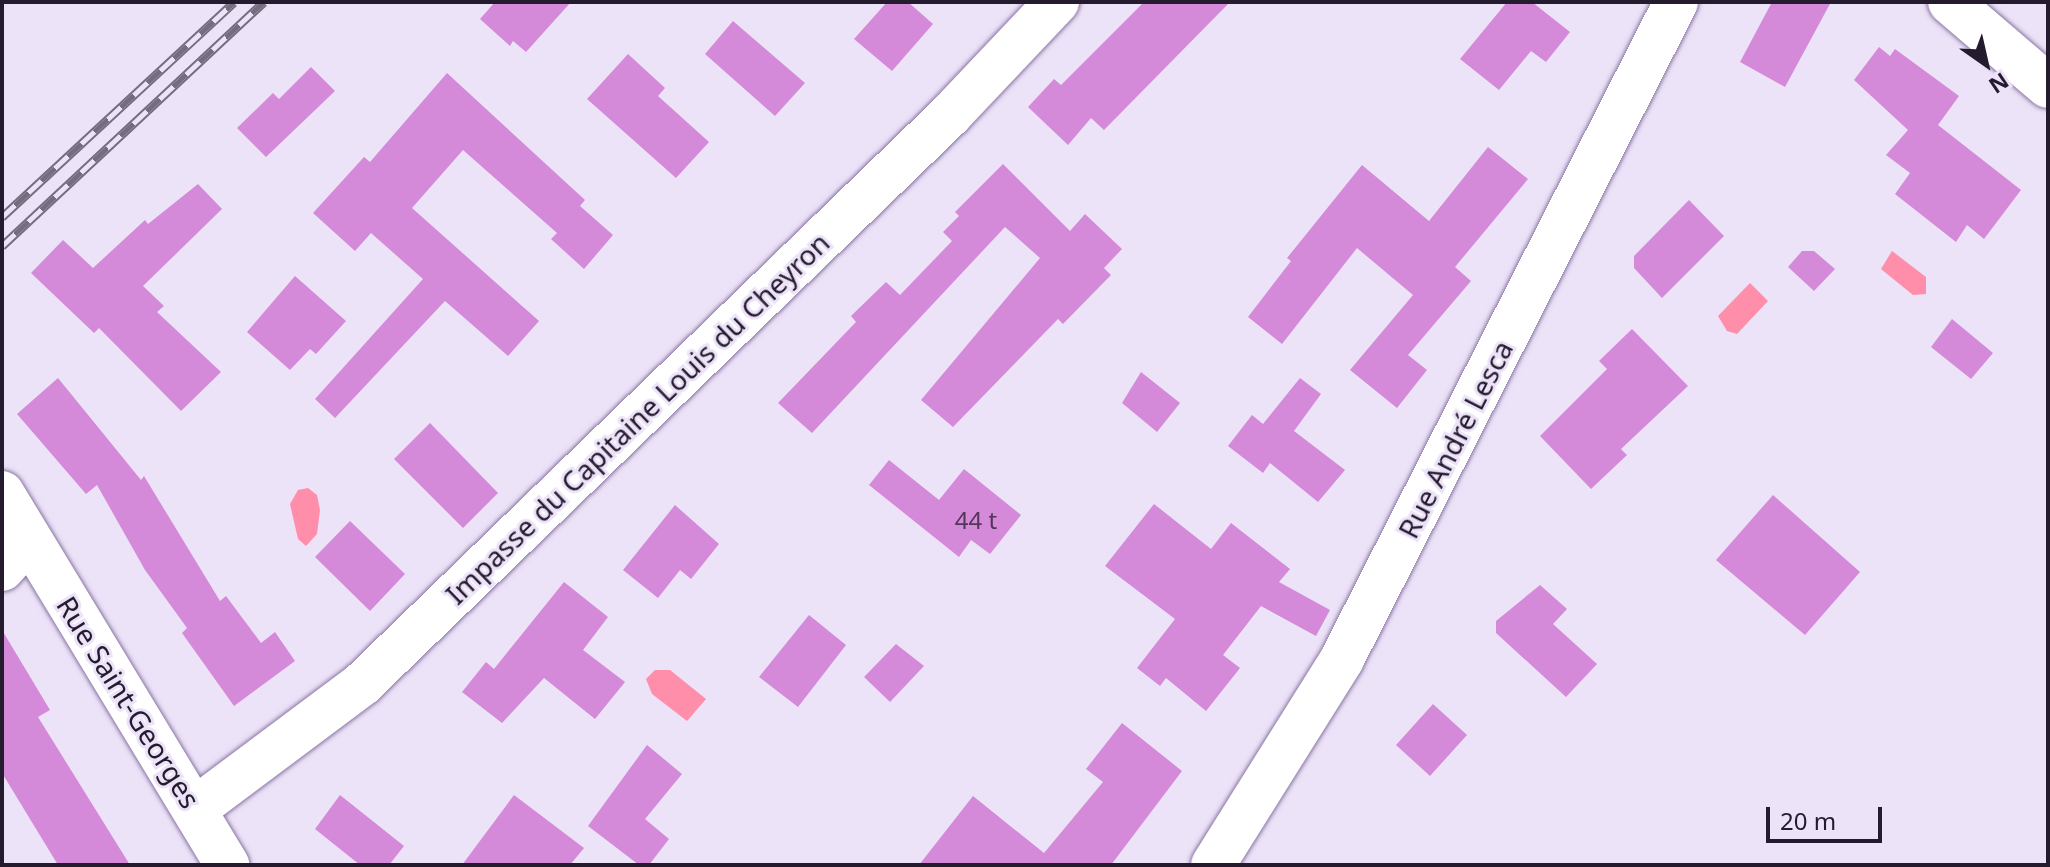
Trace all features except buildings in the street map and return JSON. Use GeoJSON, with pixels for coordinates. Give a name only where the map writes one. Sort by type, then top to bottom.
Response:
{"type":"FeatureCollection","features":[{"type":"Feature","properties":{"kind":"street","name":"Impasse du Capitaine Louis du Cheyron"},"geometry":{"type":"LineString","coordinates":[[195,809],[362,684],[950,115],[1057,2]]}},
{"type":"Feature","properties":{"kind":"street","name":"Rue André Lesca"},"geometry":{"type":"LineString","coordinates":[[1213,865],[1342,659],[1676,2]]}},
{"type":"Feature","properties":{"kind":"street"},"geometry":{"type":"LineString","coordinates":[[1950,2],[2048,86]]}},
{"type":"Feature","properties":{"kind":"street","name":"Rue Saint-Georges"},"geometry":{"type":"LineString","coordinates":[[2,493],[16,554],[195,809],[227,865]]}},
{"type":"Feature","properties":{"kind":"shaded area"},"geometry":{"type":"Polygon","coordinates":[[[1892,251],[1926,277],[1926,294],[1913,295],[1881,269],[1892,251]]]}},
{"type":"Feature","properties":{"kind":"shaded area"},"geometry":{"type":"Polygon","coordinates":[[[1750,283],[1768,301],[1737,334],[1727,331],[1718,316],[1750,283]]]}},
{"type":"Feature","properties":{"kind":"shaded area"},"geometry":{"type":"Polygon","coordinates":[[[308,488],[317,495],[320,510],[317,534],[306,546],[298,539],[290,504],[298,490],[308,488]]]}},
{"type":"Feature","properties":{"kind":"shaded area"},"geometry":{"type":"Polygon","coordinates":[[[655,670],[670,670],[706,699],[687,721],[652,694],[646,679],[655,670]]]}},
{"type":"Feature","properties":{"kind":"railway"},"geometry":{"type":"LineString","coordinates":[[2,217],[234,2]]}},
{"type":"Feature","properties":{"kind":"railway"},"geometry":{"type":"LineString","coordinates":[[2,246],[264,2]]}}]}
